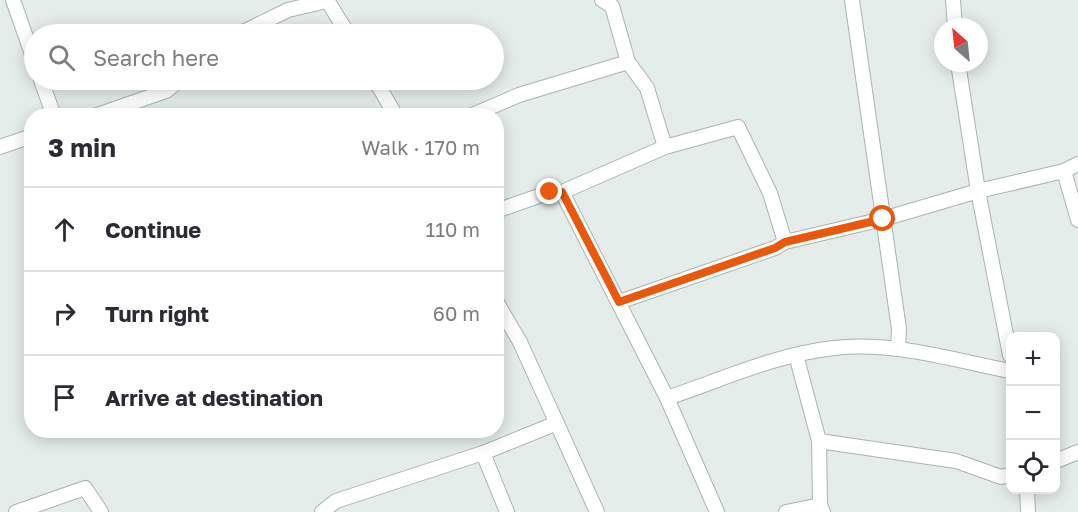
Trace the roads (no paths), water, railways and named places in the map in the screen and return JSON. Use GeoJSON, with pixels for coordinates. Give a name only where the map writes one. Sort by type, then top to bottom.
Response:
{"type":"FeatureCollection","features":[{"type":"Feature","properties":{"kind":"street"},"geometry":{"type":"LineString","coordinates":[[13,0],[24,31]]}},
{"type":"Feature","properties":{"kind":"street"},"geometry":{"type":"LineString","coordinates":[[259,24],[288,10],[327,0],[342,24]]}},
{"type":"Feature","properties":{"kind":"street"},"geometry":{"type":"LineString","coordinates":[[625,0],[607,3],[628,62],[647,88],[665,147]]}},
{"type":"Feature","properties":{"kind":"street"},"geometry":{"type":"LineString","coordinates":[[852,0],[899,328],[898,349]]}},
{"type":"Feature","properties":{"kind":"street"},"geometry":{"type":"LineString","coordinates":[[953,0],[954,18]]}},
{"type":"Feature","properties":{"kind":"street"},"geometry":{"type":"LineString","coordinates":[[489,108],[519,95],[628,62]]}},
{"type":"Feature","properties":{"kind":"street"},"geometry":{"type":"LineString","coordinates":[[959,72],[978,191],[1006,332]]}},
{"type":"Feature","properties":{"kind":"street"},"geometry":{"type":"LineString","coordinates":[[45,90],[51,108]]}},
{"type":"Feature","properties":{"kind":"street"},"geometry":{"type":"LineString","coordinates":[[118,108],[168,90]]}},
{"type":"Feature","properties":{"kind":"street"},"geometry":{"type":"LineString","coordinates":[[381,90],[391,108]]}},
{"type":"Feature","properties":{"kind":"street"},"geometry":{"type":"LineString","coordinates":[[504,208],[550,192],[562,192],[665,147],[738,127],[770,193],[785,242]]}},
{"type":"Feature","properties":{"kind":"street"},"geometry":{"type":"LineString","coordinates":[[0,147],[24,139]]}},
{"type":"Feature","properties":{"kind":"street"},"geometry":{"type":"LineString","coordinates":[[619,302],[775,248],[785,242],[883,219],[978,191],[1064,171],[1078,164]]}},
{"type":"Feature","properties":{"kind":"street"},"geometry":{"type":"LineString","coordinates":[[1064,171],[1078,220]]}},
{"type":"Feature","properties":{"kind":"street"},"geometry":{"type":"LineString","coordinates":[[562,192],[667,398],[717,512]]}},
{"type":"Feature","properties":{"kind":"street"},"geometry":{"type":"LineString","coordinates":[[504,315],[520,342],[597,512]]}},
{"type":"Feature","properties":{"kind":"street"},"geometry":{"type":"LineString","coordinates":[[667,398],[796,355],[835,348],[898,349],[1006,370]]}},
{"type":"Feature","properties":{"kind":"street"},"geometry":{"type":"LineString","coordinates":[[786,512],[821,508],[819,441],[796,355]]}},
{"type":"Feature","properties":{"kind":"street"},"geometry":{"type":"LineString","coordinates":[[322,512],[336,501],[483,453],[557,423]]}},
{"type":"Feature","properties":{"kind":"street"},"geometry":{"type":"LineString","coordinates":[[819,441],[956,462],[1000,477],[1006,476]]}},
{"type":"Feature","properties":{"kind":"street"},"geometry":{"type":"LineString","coordinates":[[1060,459],[1078,452]]}},
{"type":"Feature","properties":{"kind":"street"},"geometry":{"type":"LineString","coordinates":[[483,453],[507,512]]}},
{"type":"Feature","properties":{"kind":"street"},"geometry":{"type":"LineString","coordinates":[[16,512],[85,488],[101,512]]}},
{"type":"Feature","properties":{"kind":"street"},"geometry":{"type":"LineString","coordinates":[[1027,494],[1028,512]]}}]}
